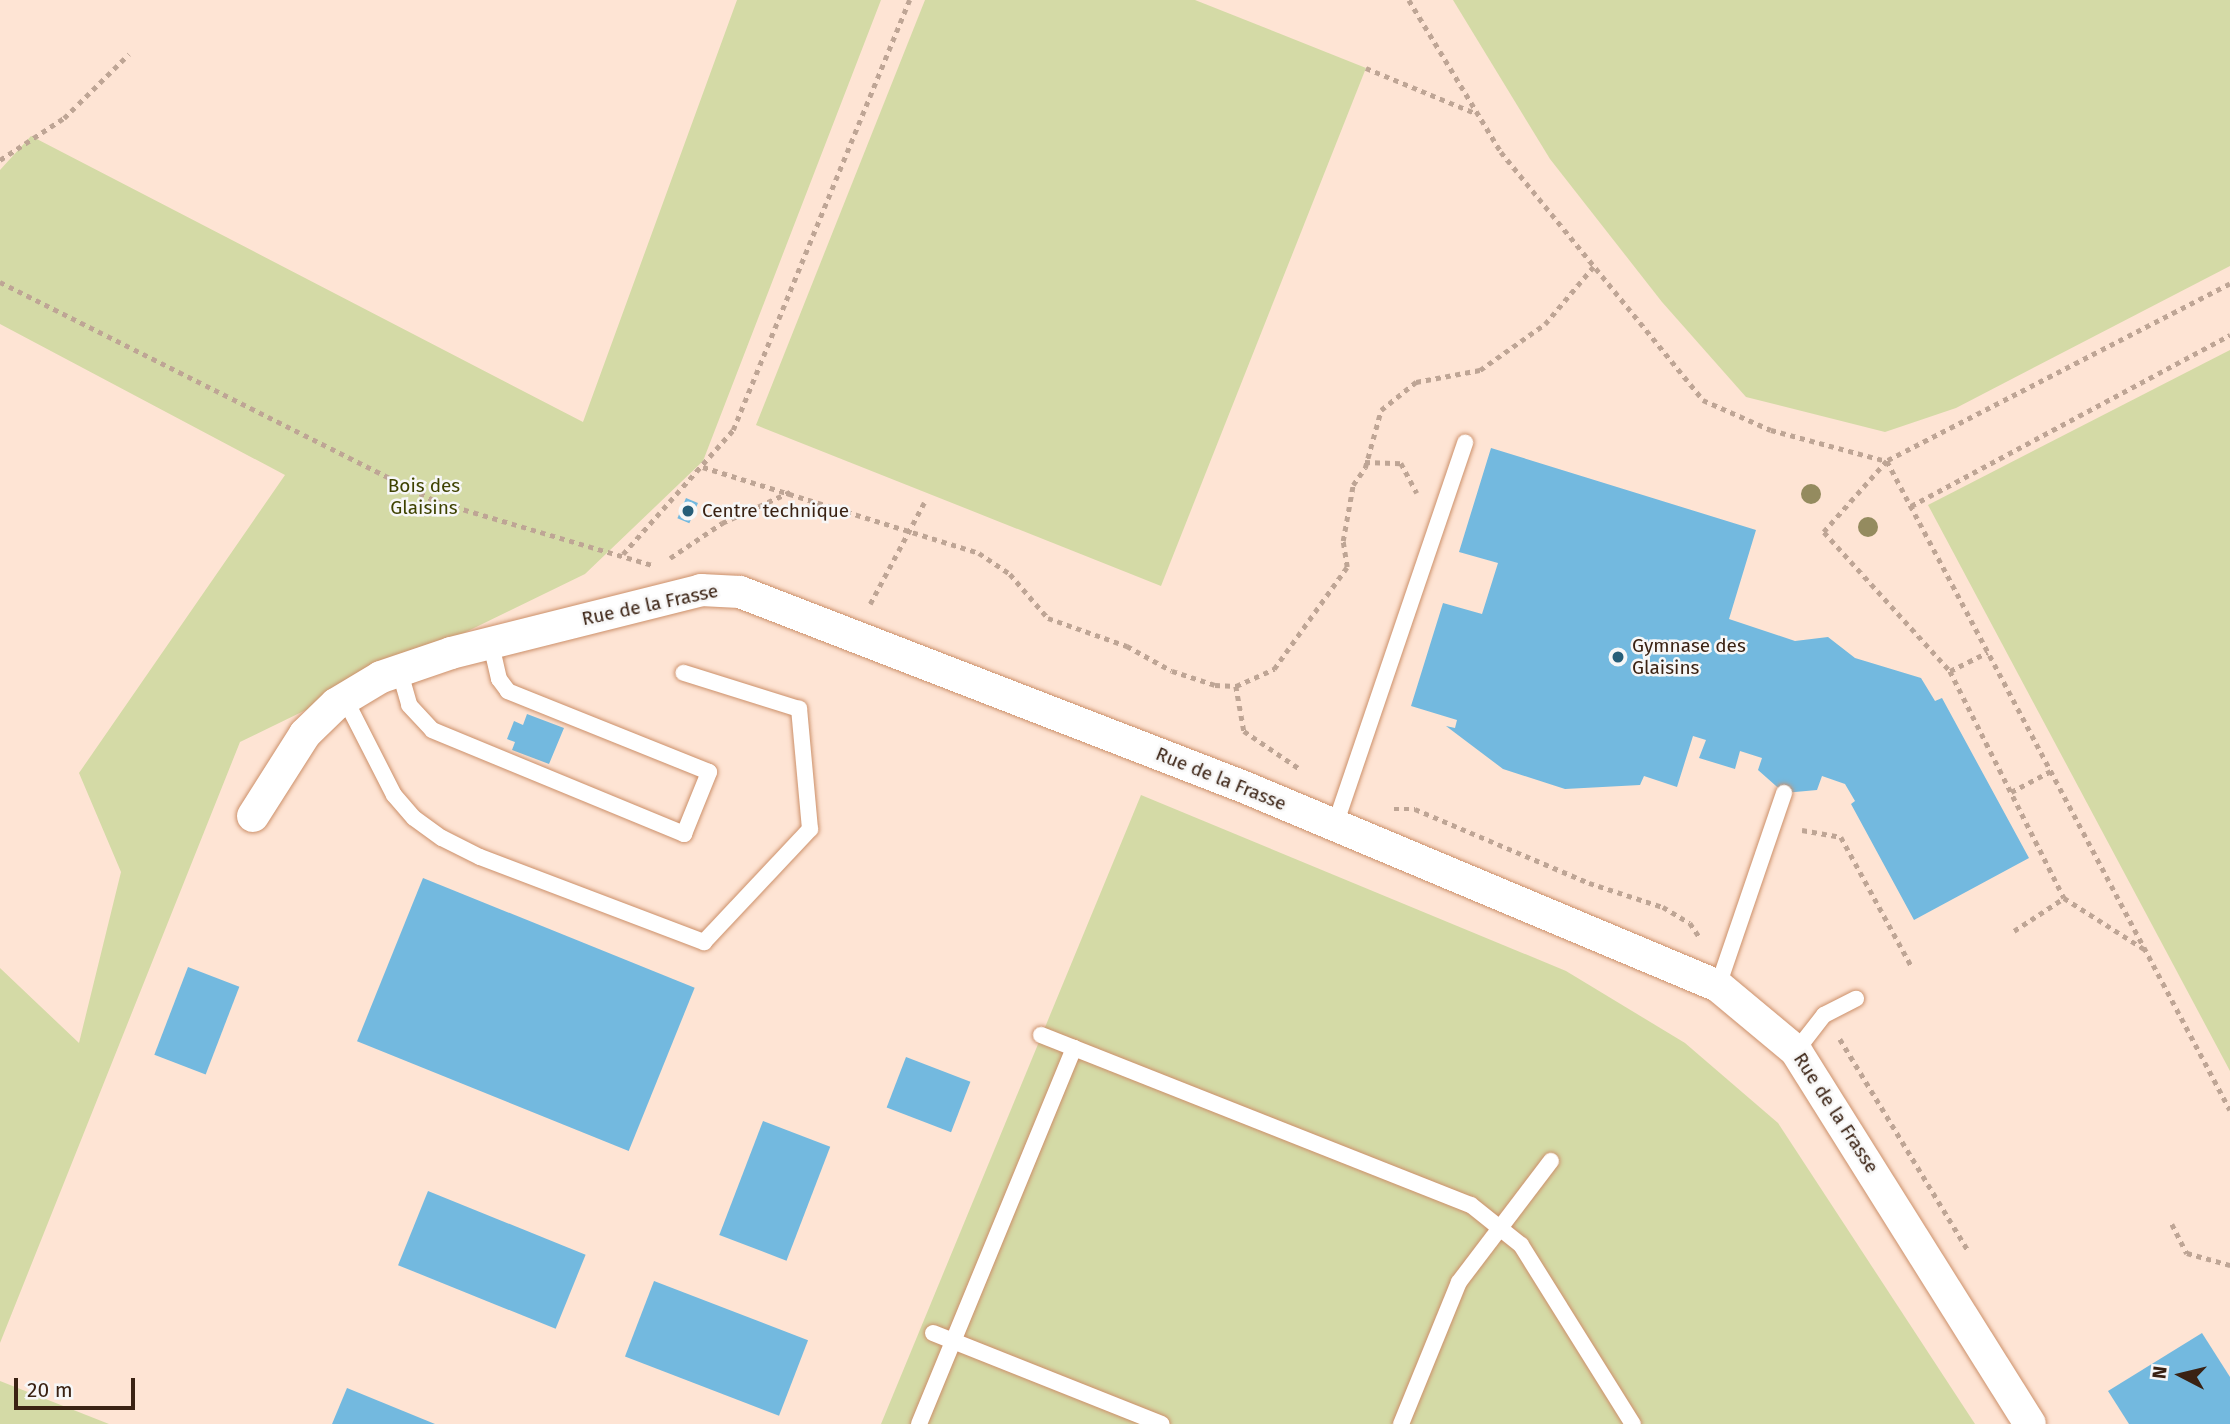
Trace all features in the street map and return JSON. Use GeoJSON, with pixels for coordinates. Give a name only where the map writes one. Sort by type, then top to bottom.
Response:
{"type":"FeatureCollection","features":[{"type":"Feature","properties":{"kind":"street","name":"Rue de la Frasse"},"geometry":{"type":"LineString","coordinates":[[253,816],[304,733],[345,699],[399,669],[491,643],[715,588],[740,592],[855,634],[1720,981],[1796,1051],[2030,1424]]}},
{"type":"Feature","properties":{"kind":"lane"},"geometry":{"type":"LineString","coordinates":[[1335,825],[1465,443]]}},
{"type":"Feature","properties":{"kind":"lane"},"geometry":{"type":"LineString","coordinates":[[399,669],[409,705],[432,730],[684,834],[709,772],[508,691],[499,679],[491,643]]}},
{"type":"Feature","properties":{"kind":"lane"},"geometry":{"type":"LineString","coordinates":[[345,699],[394,795],[434,833],[480,857],[704,942],[810,829],[799,709],[684,673]]}},
{"type":"Feature","properties":{"kind":"lane"},"geometry":{"type":"LineString","coordinates":[[1720,981],[1784,793]]}},
{"type":"Feature","properties":{"kind":"lane"},"geometry":{"type":"LineString","coordinates":[[1796,1051],[1825,1015],[1856,999]]}},
{"type":"Feature","properties":{"kind":"lane"},"geometry":{"type":"LineString","coordinates":[[1041,1035],[1471,1205],[1521,1245],[1633,1424]]}},
{"type":"Feature","properties":{"kind":"lane"},"geometry":{"type":"LineString","coordinates":[[919,1424],[1074,1048]]}},
{"type":"Feature","properties":{"kind":"lane"},"geometry":{"type":"LineString","coordinates":[[1401,1424],[1459,1282],[1498,1226],[1551,1161]]}},
{"type":"Feature","properties":{"kind":"lane"},"geometry":{"type":"LineString","coordinates":[[933,1333],[1162,1424]]}},
{"type":"Feature","properties":{"kind":"path"},"geometry":{"type":"LineString","coordinates":[[623,554],[703,467],[733,430],[909,0]]}},
{"type":"Feature","properties":{"kind":"path"},"geometry":{"type":"LineString","coordinates":[[1409,0],[1475,113],[1593,267],[1703,400],[1771,430],[1887,461],[2230,1110]]}},
{"type":"Feature","properties":{"kind":"path"},"geometry":{"type":"LineString","coordinates":[[0,160],[64,118],[129,54]]}},
{"type":"Feature","properties":{"kind":"path"},"geometry":{"type":"LineString","coordinates":[[1366,68],[1475,113]]}},
{"type":"Feature","properties":{"kind":"path"},"geometry":{"type":"LineString","coordinates":[[703,467],[979,553],[1010,573],[1048,618],[1127,646],[1172,671],[1214,685],[1236,687],[1274,669],[1347,567],[1343,541],[1353,485],[1365,462],[1381,410],[1416,382],[1480,370],[1545,324],[1593,267]]}},
{"type":"Feature","properties":{"kind":"path"},"geometry":{"type":"LineString","coordinates":[[0,282],[435,502],[623,554],[657,567]]}},
{"type":"Feature","properties":{"kind":"path"},"geometry":{"type":"LineString","coordinates":[[2145,949],[2064,898],[1950,671],[1824,531],[1887,461],[2230,284]]}},
{"type":"Feature","properties":{"kind":"path"},"geometry":{"type":"LineString","coordinates":[[1911,506],[2230,335]]}},
{"type":"Feature","properties":{"kind":"path"},"geometry":{"type":"LineString","coordinates":[[1365,462],[1401,463],[1436,526]]}},
{"type":"Feature","properties":{"kind":"path"},"geometry":{"type":"LineString","coordinates":[[668,559],[722,523],[790,492]]}},
{"type":"Feature","properties":{"kind":"path"},"geometry":{"type":"LineString","coordinates":[[855,634],[924,503]]}},
{"type":"Feature","properties":{"kind":"path"},"geometry":{"type":"LineString","coordinates":[[1950,671],[1988,652]]}},
{"type":"Feature","properties":{"kind":"path"},"geometry":{"type":"LineString","coordinates":[[1236,687],[1244,732],[1283,754],[1310,778]]}},
{"type":"Feature","properties":{"kind":"path"},"geometry":{"type":"LineString","coordinates":[[2011,792],[2051,771]]}},
{"type":"Feature","properties":{"kind":"path"},"geometry":{"type":"LineString","coordinates":[[1391,809],[1415,809],[1589,883],[1663,907],[1690,923],[1720,981]]}},
{"type":"Feature","properties":{"kind":"path"},"geometry":{"type":"LineString","coordinates":[[1772,825],[1841,837],[1912,967]]}},
{"type":"Feature","properties":{"kind":"path"},"geometry":{"type":"LineString","coordinates":[[2014,931],[2064,898]]}},
{"type":"Feature","properties":{"kind":"path"},"geometry":{"type":"LineString","coordinates":[[1825,1015],[1974,1259]]}},
{"type":"Feature","properties":{"kind":"path"},"geometry":{"type":"LineString","coordinates":[[2172,1224],[2187,1253],[2230,1265]]}},
{"type":"Feature","properties":{"kind":"green space","name":"Bois des Glaisins"},"geometry":{"type":"Polygon","coordinates":[[[737,0],[881,0],[703,461],[585,574],[240,742],[0,1343],[0,968],[79,1043],[121,872],[79,773],[285,475],[0,324],[0,170],[31,136],[583,422],[737,0]]]}},
{"type":"Feature","properties":{"kind":"green space"},"geometry":{"type":"Polygon","coordinates":[[[925,0],[1195,0],[1366,68],[1161,586],[756,425],[925,0]]]}},
{"type":"Feature","properties":{"kind":"green space"},"geometry":{"type":"Polygon","coordinates":[[[1453,0],[2230,0],[2230,266],[1956,408],[1885,432],[1746,397],[1662,302],[1550,159],[1453,0]]]}},
{"type":"Feature","properties":{"kind":"green space"},"geometry":{"type":"Polygon","coordinates":[[[2230,350],[2230,1071],[1928,505],[2230,350]]]}},
{"type":"Feature","properties":{"kind":"green space"},"geometry":{"type":"Polygon","coordinates":[[[1141,795],[1566,971],[1685,1043],[1778,1123],[1975,1424],[881,1424],[1141,795]]]}},
{"type":"Feature","properties":{"kind":"green space"},"geometry":{"type":"Polygon","coordinates":[[[0,1381],[109,1424],[0,1424],[0,1381]]]}},
{"type":"Feature","properties":{"kind":"building","name":"Gymnase des Glaisins"},"geometry":{"type":"Polygon","coordinates":[[[1491,448],[1756,530],[1729,619],[1795,641],[1828,637],[1855,658],[1921,678],[1935,701],[1942,698],[2029,858],[1914,920],[1851,804],[1855,801],[1845,784],[1822,776],[1817,790],[1784,793],[1758,770],[1762,758],[1740,751],[1735,769],[1699,758],[1706,740],[1693,736],[1677,787],[1644,776],[1640,785],[1565,789],[1503,769],[1446,726],[1455,728],[1457,720],[1411,706],[1443,603],[1482,614],[1498,563],[1459,552],[1491,448]]]}},
{"type":"Feature","properties":{"kind":"building","name":"Centre technique"},"geometry":{"type":"Polygon","coordinates":[[[686,498],[698,503],[689,523],[677,518],[686,498]]]}},
{"type":"Feature","properties":{"kind":"building"},"geometry":{"type":"Polygon","coordinates":[[[527,714],[564,728],[549,764],[512,750],[515,742],[507,739],[514,721],[523,725],[527,714]]]}},
{"type":"Feature","properties":{"kind":"building"},"geometry":{"type":"Polygon","coordinates":[[[423,878],[695,988],[629,1151],[357,1041],[423,878]]]}},
{"type":"Feature","properties":{"kind":"building"},"geometry":{"type":"Polygon","coordinates":[[[188,967],[239,987],[206,1074],[154,1055],[188,967]]]}},
{"type":"Feature","properties":{"kind":"building"},"geometry":{"type":"Polygon","coordinates":[[[906,1057],[970,1082],[951,1132],[887,1107],[906,1057]]]}},
{"type":"Feature","properties":{"kind":"building"},"geometry":{"type":"Polygon","coordinates":[[[763,1121],[830,1147],[786,1261],[719,1235],[763,1121]]]}},
{"type":"Feature","properties":{"kind":"building"},"geometry":{"type":"Polygon","coordinates":[[[428,1191],[586,1255],[556,1329],[398,1265],[428,1191]]]}},
{"type":"Feature","properties":{"kind":"building"},"geometry":{"type":"Polygon","coordinates":[[[654,1281],[808,1340],[779,1416],[625,1357],[654,1281]]]}},
{"type":"Feature","properties":{"kind":"building"},"geometry":{"type":"Polygon","coordinates":[[[2202,1333],[2230,1377],[2230,1424],[2129,1424],[2108,1391],[2202,1333]]]}},
{"type":"Feature","properties":{"kind":"building"},"geometry":{"type":"Polygon","coordinates":[[[347,1388],[435,1424],[332,1424],[347,1388]]]}},
{"type":"Feature","properties":{"kind":"place","name":"Centre technique"},"geometry":{"type":"Point","coordinates":[688,511]}},
{"type":"Feature","properties":{"kind":"place","name":"Gymnase des Glaisins"},"geometry":{"type":"Point","coordinates":[1618,657]}}]}
